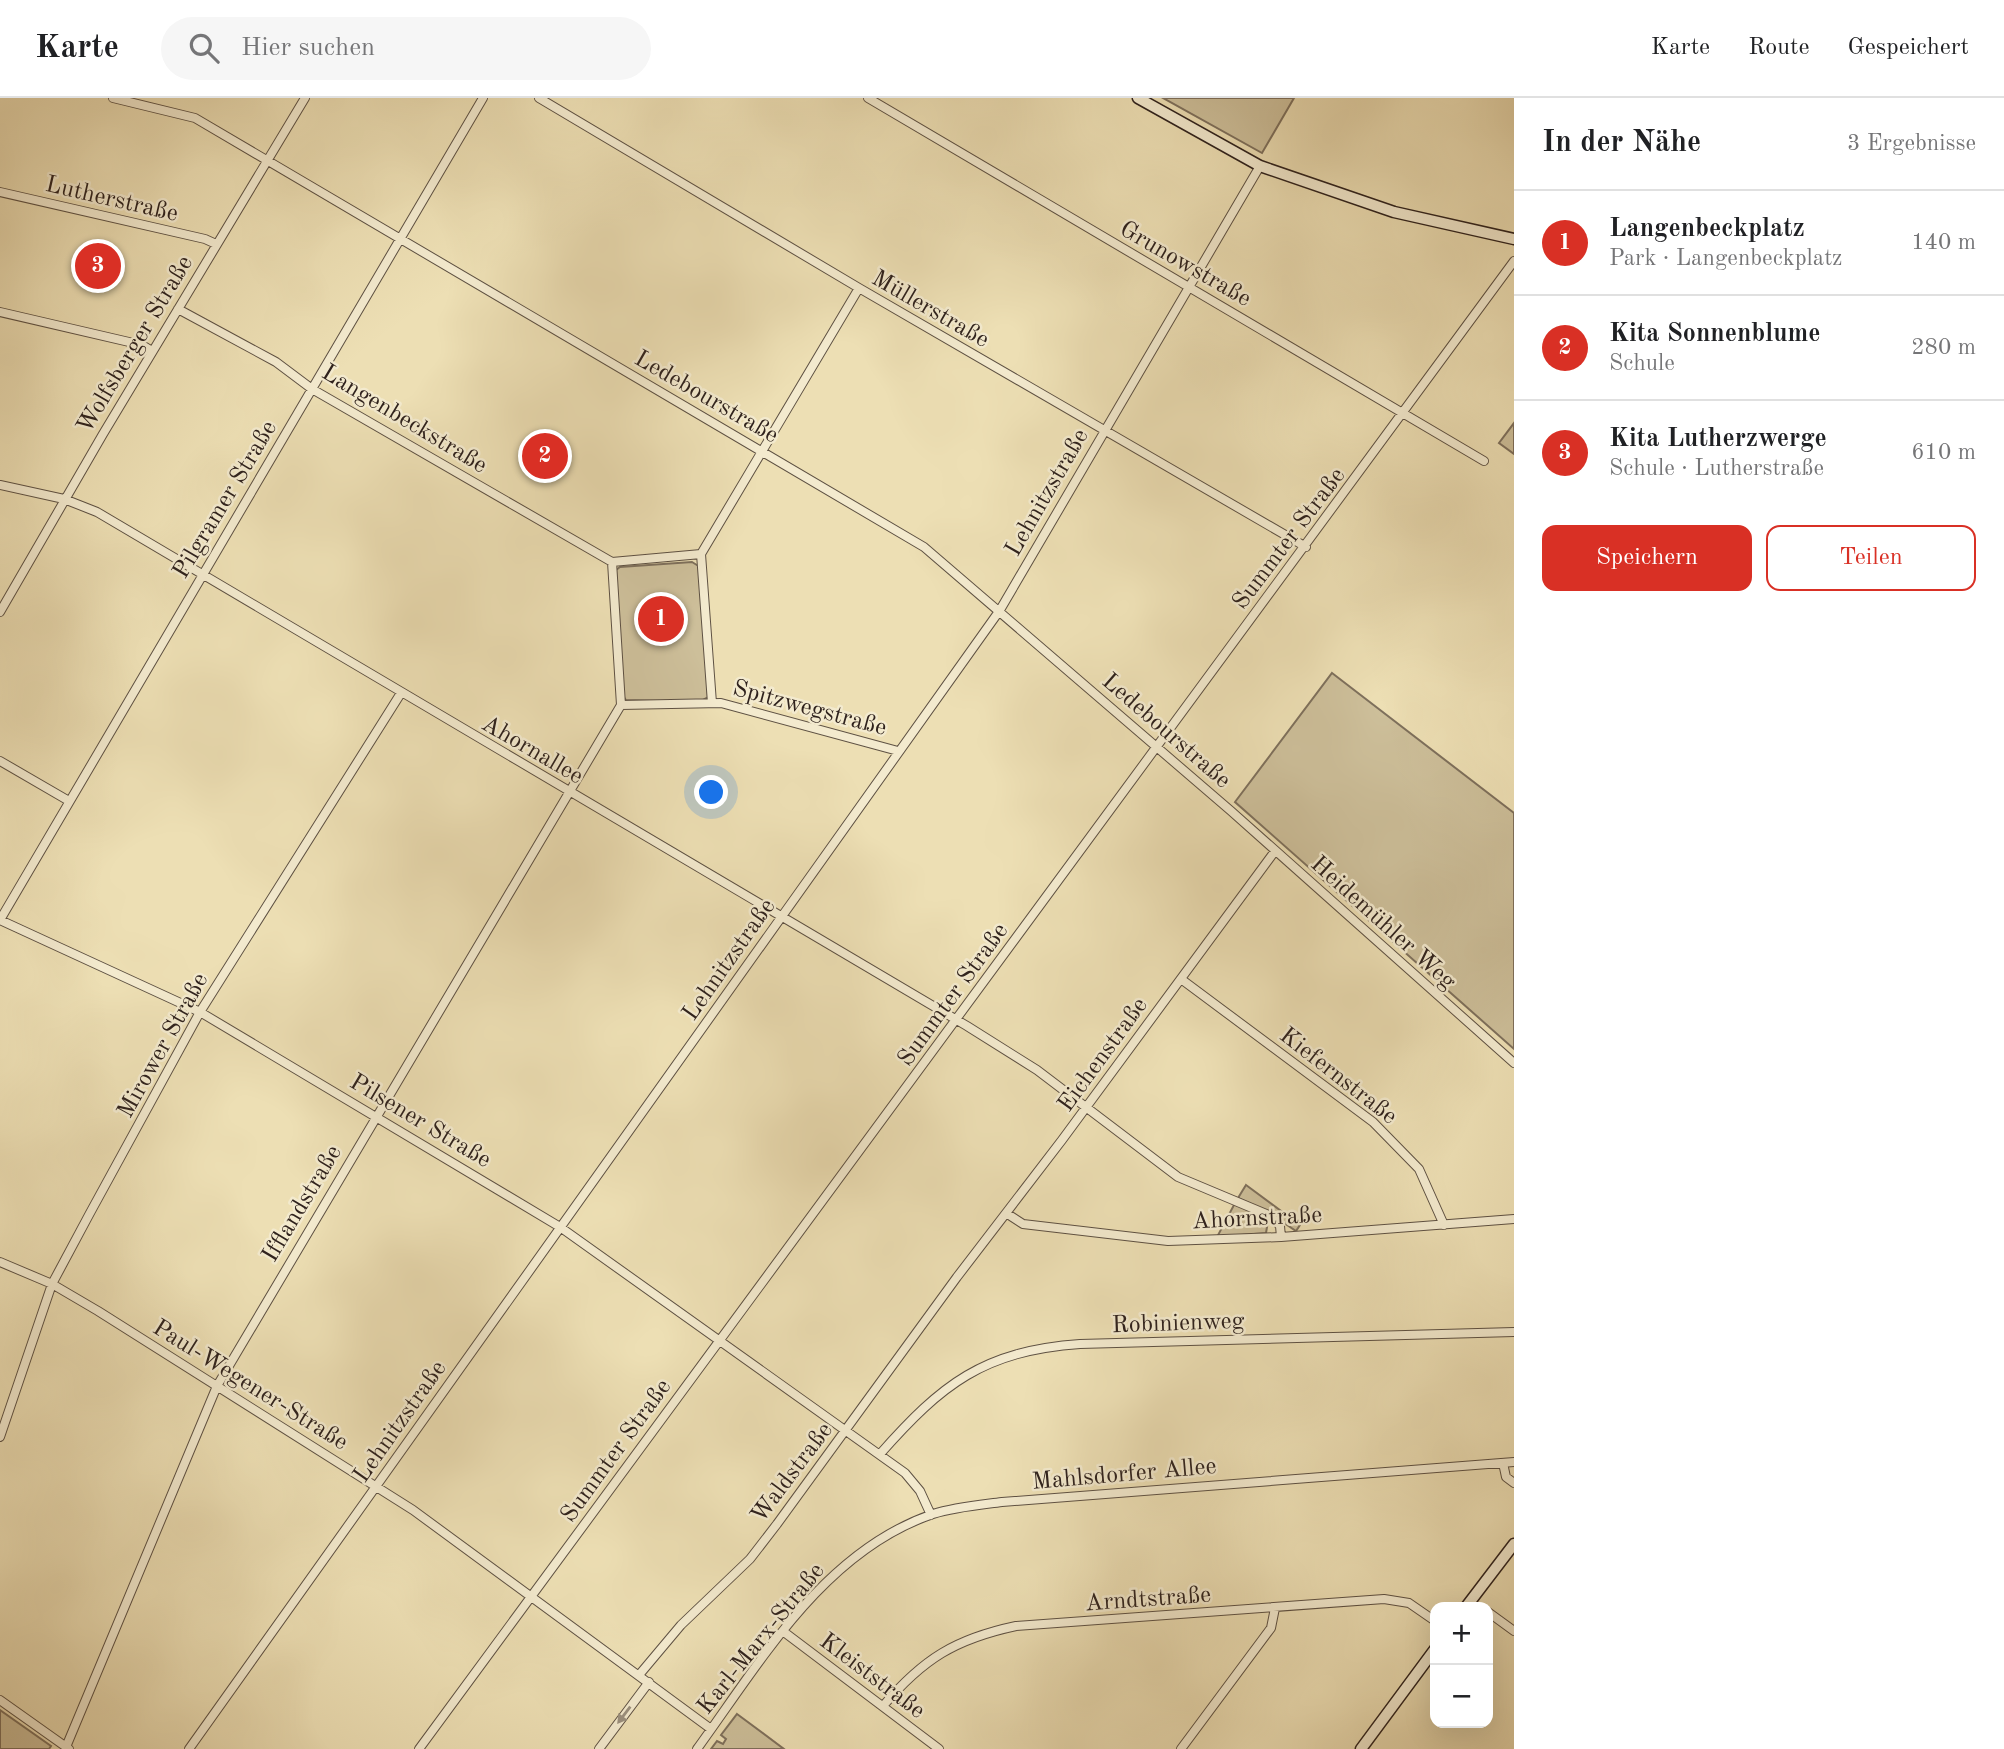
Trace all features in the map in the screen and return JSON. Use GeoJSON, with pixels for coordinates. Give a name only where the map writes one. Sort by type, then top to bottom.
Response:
{"type":"FeatureCollection","features":[{"type":"Feature","properties":{"kind":"street","name":"Ledebourstraße"},"geometry":{"type":"LineString","coordinates":[[113,98],[195,118],[925,547],[1229,810]]}},
{"type":"Feature","properties":{"kind":"street","name":"Wolfsberger Straße"},"geometry":{"type":"LineString","coordinates":[[0,612],[64,499],[305,98]]}},
{"type":"Feature","properties":{"kind":"street","name":"Pilgramer Straße"},"geometry":{"type":"LineString","coordinates":[[0,920],[483,98]]}},
{"type":"Feature","properties":{"kind":"street","name":"Müllerstraße"},"geometry":{"type":"LineString","coordinates":[[539,98],[859,288],[1306,547]]}},
{"type":"Feature","properties":{"kind":"street","name":"Grunowstraße"},"geometry":{"type":"LineString","coordinates":[[867,98],[1485,461]]}},
{"type":"Feature","properties":{"kind":"street"},"geometry":{"type":"LineString","coordinates":[[1138,98],[1260,166],[1394,212],[1514,239]]}},
{"type":"Feature","properties":{"kind":"street","name":"Lehnitzstraße"},"geometry":{"type":"LineString","coordinates":[[189,1749],[1000,610],[1260,166]]}},
{"type":"Feature","properties":{"kind":"street","name":"Lutherstraße"},"geometry":{"type":"LineString","coordinates":[[0,192],[205,239],[216,244]]}},
{"type":"Feature","properties":{"kind":"street","name":"Summter Straße"},"geometry":{"type":"LineString","coordinates":[[419,1749],[1514,261]]}},
{"type":"Feature","properties":{"kind":"street"},"geometry":{"type":"LineString","coordinates":[[712,702],[701,554],[859,288]]}},
{"type":"Feature","properties":{"kind":"street","name":"Langenbeckstraße"},"geometry":{"type":"LineString","coordinates":[[178,309],[276,362],[312,389],[611,562]]}},
{"type":"Feature","properties":{"kind":"street"},"geometry":{"type":"LineString","coordinates":[[0,312],[142,345],[152,351]]}},
{"type":"Feature","properties":{"kind":"street","name":"Ahornallee"},"geometry":{"type":"LineString","coordinates":[[0,485],[64,499],[97,512],[957,1020],[1037,1070],[1178,1177],[1271,1216],[1280,1226],[1281,1237]]}},
{"type":"Feature","properties":{"kind":"street"},"geometry":{"type":"LineString","coordinates":[[621,705],[611,562],[701,554]]}},
{"type":"Feature","properties":{"kind":"street","name":"Mirower Straße"},"geometry":{"type":"LineString","coordinates":[[0,1437],[52,1284],[200,1012],[401,693]]}},
{"type":"Feature","properties":{"kind":"street","name":"Spitzwegstraße"},"geometry":{"type":"LineString","coordinates":[[621,705],[712,702],[791,720],[898,751]]}},
{"type":"Feature","properties":{"kind":"street","name":"Ifflandstraße"},"geometry":{"type":"LineString","coordinates":[[68,1748],[217,1386],[621,705]]}},
{"type":"Feature","properties":{"kind":"street"},"geometry":{"type":"LineString","coordinates":[[0,761],[69,801]]}},
{"type":"Feature","properties":{"kind":"street","name":"Heidemühler Weg"},"geometry":{"type":"LineString","coordinates":[[1229,810],[1514,1062]]}},
{"type":"Feature","properties":{"kind":"street","name":"Eichenstraße"},"geometry":{"type":"LineString","coordinates":[[957,1277],[1275,851]]}},
{"type":"Feature","properties":{"kind":"street","name":"Pilsener Straße"},"geometry":{"type":"LineString","coordinates":[[0,920],[200,1012],[376,1115],[561,1227],[847,1429]]}},
{"type":"Feature","properties":{"kind":"street","name":"Kiefernstraße"},"geometry":{"type":"LineString","coordinates":[[1181,979],[1373,1122],[1419,1170],[1444,1224]]}},
{"type":"Feature","properties":{"kind":"street","name":"Ahornstraße"},"geometry":{"type":"LineString","coordinates":[[1006,1213],[1023,1224],[1168,1241],[1281,1237],[1514,1219]]}},
{"type":"Feature","properties":{"kind":"street","name":"Paul-Wegener-Straße"},"geometry":{"type":"LineString","coordinates":[[0,1262],[52,1284],[377,1487],[532,1595],[711,1729]]}},
{"type":"Feature","properties":{"kind":"street","name":"Waldstraße"},"geometry":{"type":"LineString","coordinates":[[639,1675],[681,1625],[750,1559],[957,1277]]}},
{"type":"Feature","properties":{"kind":"street","name":"Robinienweg"},"geometry":{"type":"LineString","coordinates":[[880,1454],[936,1395],[955,1381],[989,1362],[1032,1350],[1092,1343],[1514,1332]]}},
{"type":"Feature","properties":{"kind":"street"},"geometry":{"type":"LineString","coordinates":[[847,1429],[905,1473],[920,1491],[931,1515]]}},
{"type":"Feature","properties":{"kind":"street","name":"Mahlsdorfer Allee"},"geometry":{"type":"LineString","coordinates":[[931,1515],[1002,1502],[1514,1462]]}},
{"type":"Feature","properties":{"kind":"street"},"geometry":{"type":"LineString","coordinates":[[1503,1463],[1506,1477],[1514,1483]]}},
{"type":"Feature","properties":{"kind":"street","name":"Karl-Marx-Straße"},"geometry":{"type":"LineString","coordinates":[[697,1749],[784,1632],[839,1569],[879,1541],[931,1515]]}},
{"type":"Feature","properties":{"kind":"street"},"geometry":{"type":"LineString","coordinates":[[1475,1602],[1514,1544]]}},
{"type":"Feature","properties":{"kind":"street","name":"Arndtstraße"},"geometry":{"type":"LineString","coordinates":[[883,1706],[925,1663],[978,1634],[1016,1626],[1392,1598],[1409,1603],[1430,1618]]}},
{"type":"Feature","properties":{"kind":"street"},"geometry":{"type":"LineString","coordinates":[[1181,1749],[1271,1628],[1275,1608]]}},
{"type":"Feature","properties":{"kind":"street"},"geometry":{"type":"LineString","coordinates":[[1493,1616],[1514,1631]]}},
{"type":"Feature","properties":{"kind":"street","name":"Kleiststraße"},"geometry":{"type":"LineString","coordinates":[[784,1632],[939,1749]]}},
{"type":"Feature","properties":{"kind":"street"},"geometry":{"type":"LineString","coordinates":[[1361,1749],[1430,1656]]}},
{"type":"Feature","properties":{"kind":"street"},"geometry":{"type":"LineString","coordinates":[[599,1749],[649,1682]]}},
{"type":"Feature","properties":{"kind":"street"},"geometry":{"type":"LineString","coordinates":[[0,1700],[68,1748]]}},
{"type":"Feature","properties":{"kind":"shaded area"},"geometry":{"type":"Polygon","coordinates":[[[1163,98],[1294,98],[1262,153],[1163,98]]]}},
{"type":"Feature","properties":{"kind":"shaded area"},"geometry":{"type":"Polygon","coordinates":[[[1514,423],[1514,454],[1499,443],[1514,423]]]}},
{"type":"Feature","properties":{"kind":"shaded area"},"geometry":{"type":"Polygon","coordinates":[[[692,562],[700,567],[708,697],[699,702],[626,700],[623,696],[616,570],[620,567],[692,562]]]}},
{"type":"Feature","properties":{"kind":"shaded area"},"geometry":{"type":"Polygon","coordinates":[[[1332,673],[1514,813],[1514,1049],[1235,802],[1332,673]]]}},
{"type":"Feature","properties":{"kind":"shaded area"},"geometry":{"type":"Polygon","coordinates":[[[1246,1185],[1300,1225],[1296,1231],[1268,1212],[1238,1198],[1246,1185]]]}},
{"type":"Feature","properties":{"kind":"shaded area"},"geometry":{"type":"Polygon","coordinates":[[[1235,1203],[1268,1221],[1266,1233],[1217,1237],[1235,1203]]]}},
{"type":"Feature","properties":{"kind":"shaded area"},"geometry":{"type":"Polygon","coordinates":[[[0,1710],[51,1746],[49,1749],[0,1749],[0,1710]]]}},
{"type":"Feature","properties":{"kind":"shaded area"},"geometry":{"type":"Polygon","coordinates":[[[737,1714],[784,1749],[711,1749],[717,1741],[723,1744],[726,1739],[721,1735],[737,1714]]]}},
{"type":"Feature","properties":{"kind":"place","name":"Kita Lutherzwerge"},"geometry":{"type":"Point","coordinates":[98,266]}},
{"type":"Feature","properties":{"kind":"place","name":"Kita Sonnenblume"},"geometry":{"type":"Point","coordinates":[545,456]}},
{"type":"Feature","properties":{"kind":"place","name":"Langenbeckplatz"},"geometry":{"type":"Point","coordinates":[661,619]}}]}
